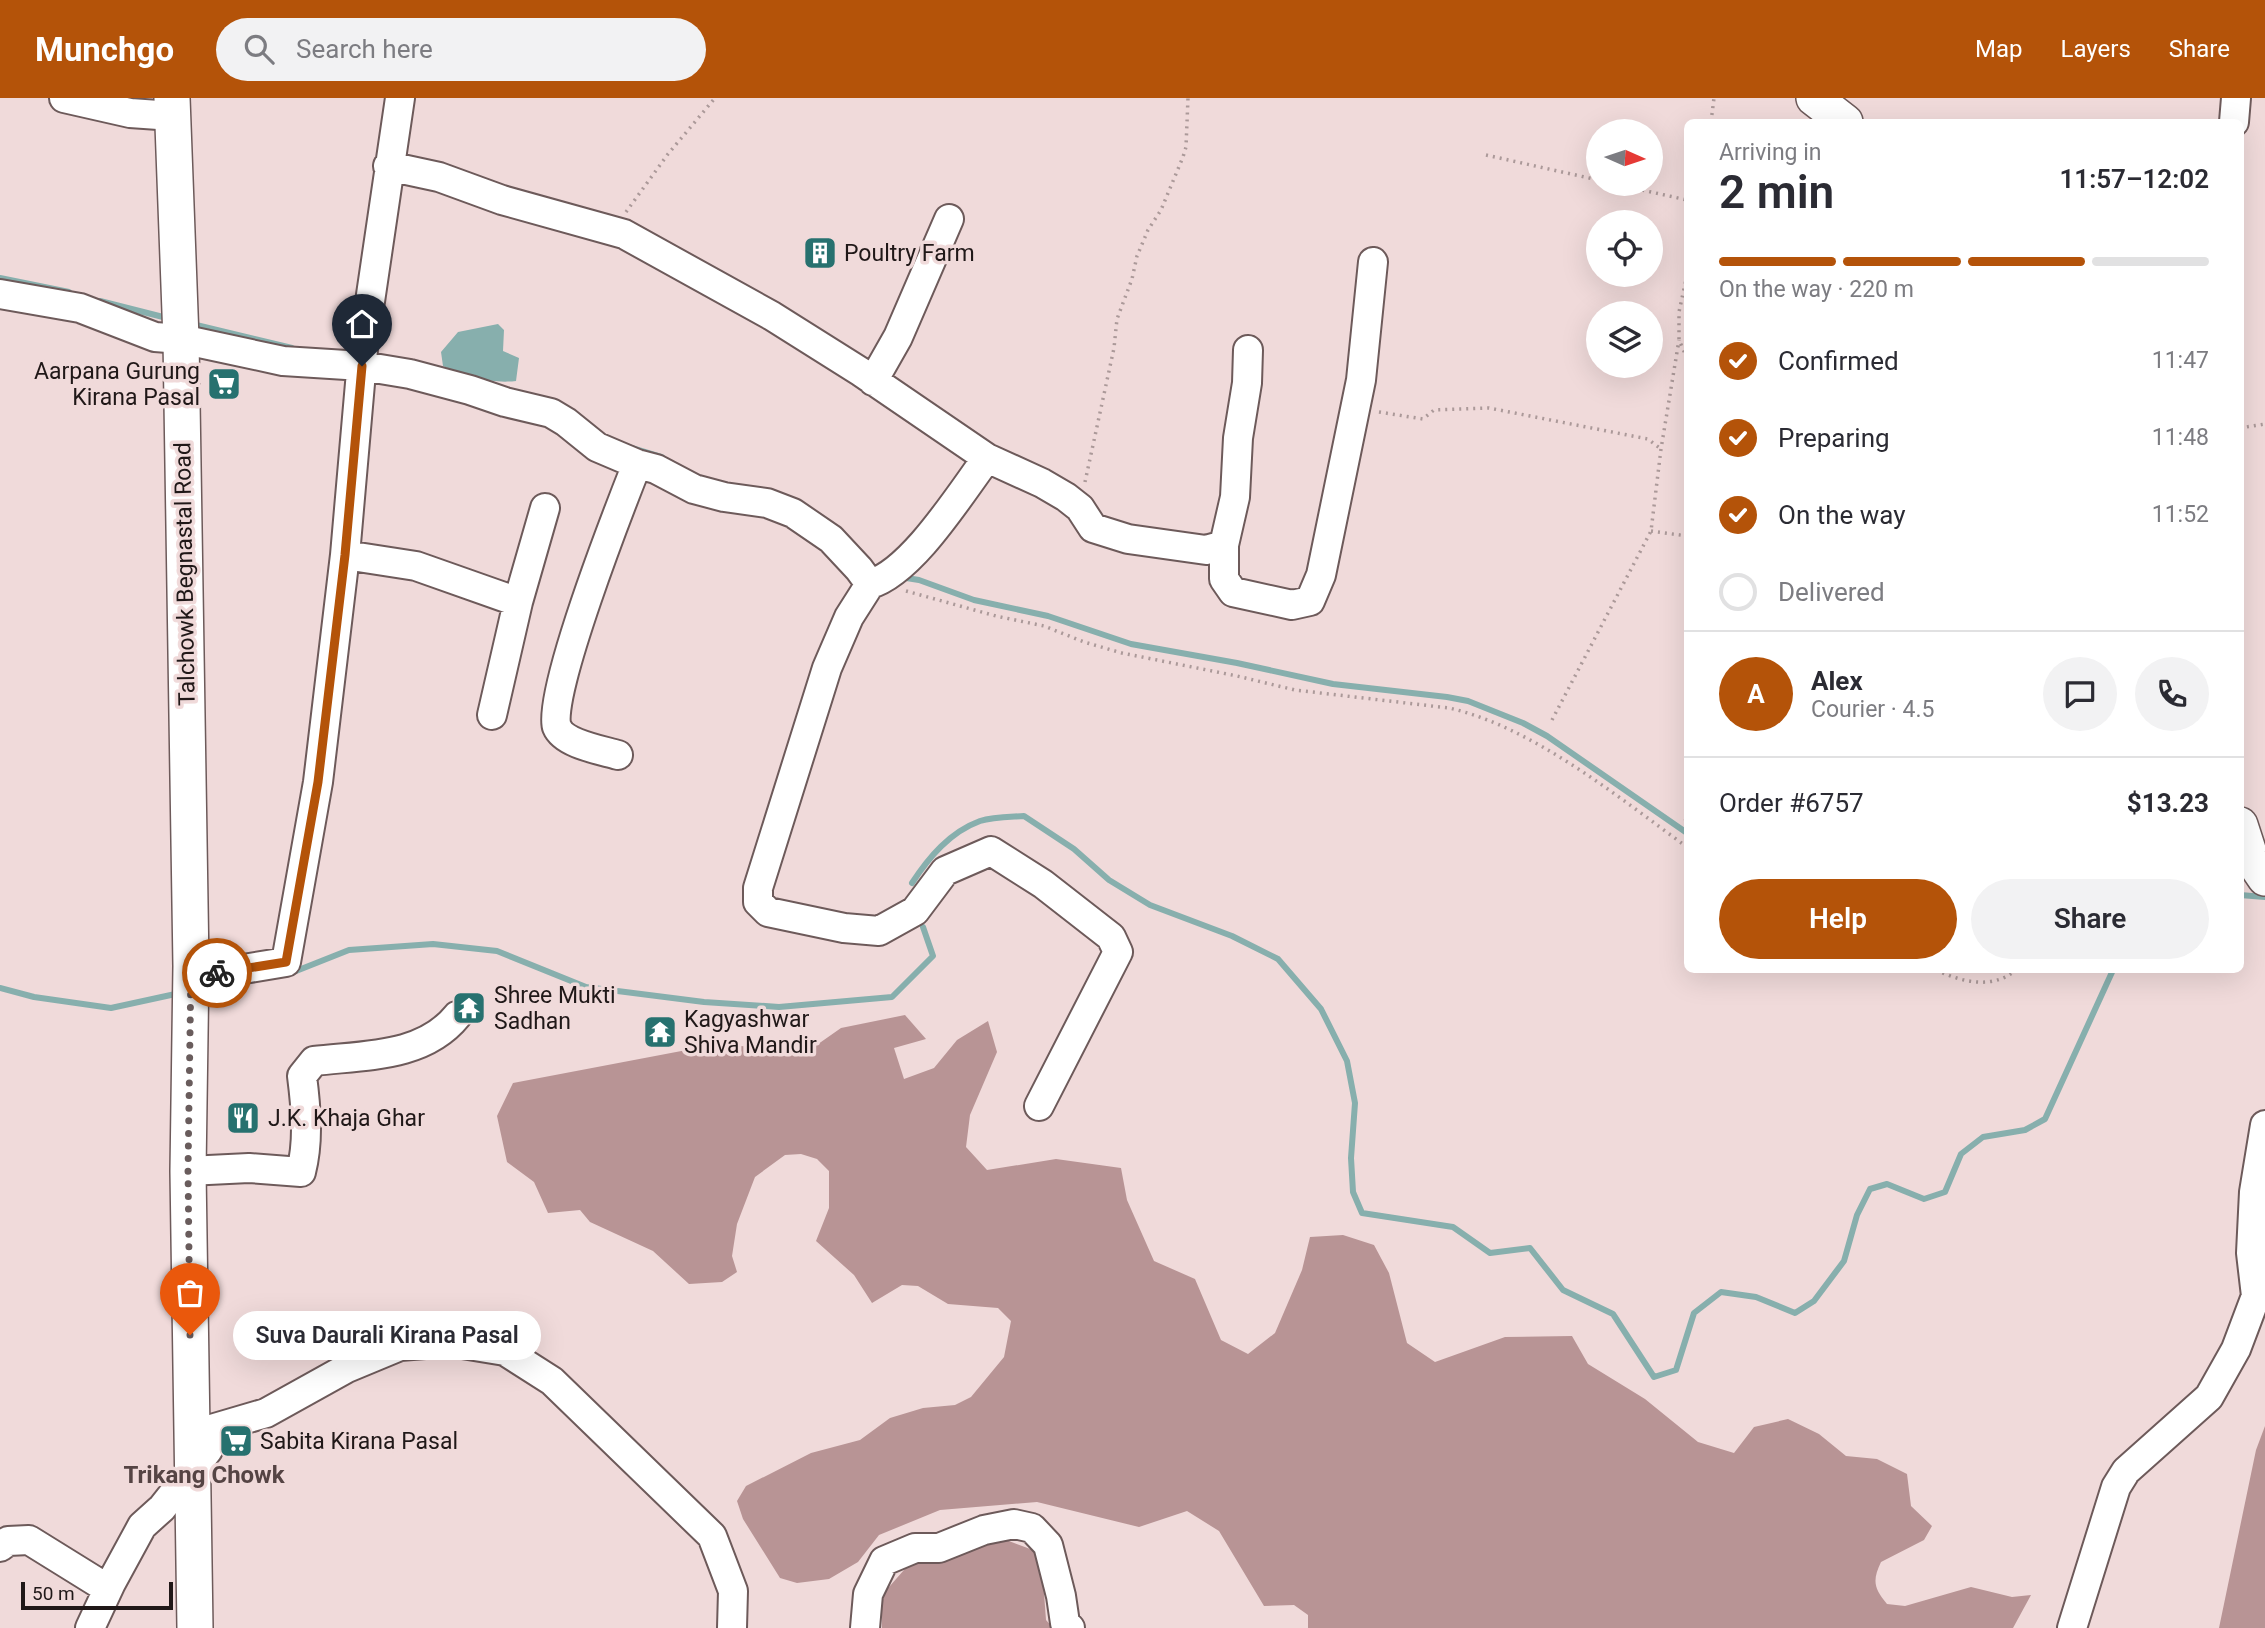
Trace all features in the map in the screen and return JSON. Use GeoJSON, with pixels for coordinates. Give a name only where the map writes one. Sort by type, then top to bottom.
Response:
{"type":"FeatureCollection","features":[{"type":"Feature","properties":{"kind":"main road"},"geometry":{"type":"LineString","coordinates":[[1814,98],[1841,119]]}},
{"type":"Feature","properties":{"kind":"main road","name":"Talchowk Begnastal Road"},"geometry":{"type":"LineString","coordinates":[[172,107],[181,339],[191,966],[188,1171]]}},
{"type":"Feature","properties":{"kind":"main road"},"geometry":{"type":"LineString","coordinates":[[2244,837],[2250,856],[2265,878]]}},
{"type":"Feature","properties":{"kind":"main road"},"geometry":{"type":"LineString","coordinates":[[188,1171],[195,1628]]}},
{"type":"Feature","properties":{"kind":"street"},"geometry":{"type":"LineString","coordinates":[[64,98],[131,113],[172,107]]}},
{"type":"Feature","properties":{"kind":"street"},"geometry":{"type":"LineString","coordinates":[[191,966],[214,974],[286,962],[318,782],[345,555],[363,357],[388,166],[400,98]]}},
{"type":"Feature","properties":{"kind":"street"},"geometry":{"type":"LineString","coordinates":[[2234,119],[2236,98]]}},
{"type":"Feature","properties":{"kind":"street"},"geometry":{"type":"LineString","coordinates":[[388,166],[439,177],[502,200],[624,234],[652,248],[772,316],[987,458],[1066,497],[1080,508],[1093,528],[1128,539],[1206,550],[1224,545]]}},
{"type":"Feature","properties":{"kind":"street"},"geometry":{"type":"LineString","coordinates":[[873,381],[898,337],[948,219]]}},
{"type":"Feature","properties":{"kind":"street"},"geometry":{"type":"LineString","coordinates":[[1248,350],[1247,383],[1238,438],[1235,497],[1224,545],[1224,579],[1233,592],[1293,605],[1310,601],[1321,575],[1361,380],[1373,262]]}},
{"type":"Feature","properties":{"kind":"street"},"geometry":{"type":"LineString","coordinates":[[0,293],[80,308],[155,337],[181,339],[283,360],[363,357],[410,374],[551,413],[597,447],[656,469],[694,489],[724,498],[767,503],[793,513],[831,539],[859,569],[883,578]]}},
{"type":"Feature","properties":{"kind":"street"},"geometry":{"type":"LineString","coordinates":[[987,458],[934,528],[883,578],[849,617],[827,668],[758,888],[758,902],[768,912],[845,928],[879,931],[915,911],[946,871],[991,851],[1043,884],[1111,937],[1118,953],[1039,1106]]}},
{"type":"Feature","properties":{"kind":"street"},"geometry":{"type":"LineString","coordinates":[[618,755],[565,738],[556,726],[558,697],[597,568],[637,464]]}},
{"type":"Feature","properties":{"kind":"street"},"geometry":{"type":"LineString","coordinates":[[492,716],[518,602],[545,508]]}},
{"type":"Feature","properties":{"kind":"street"},"geometry":{"type":"LineString","coordinates":[[345,555],[416,566],[518,602]]}},
{"type":"Feature","properties":{"kind":"street"},"geometry":{"type":"LineString","coordinates":[[188,1171],[249,1168],[301,1172],[305,1157],[302,1076],[314,1061],[404,1050],[419,1045],[449,1026],[457,1016]]}},
{"type":"Feature","properties":{"kind":"street"},"geometry":{"type":"LineString","coordinates":[[2072,1628],[2116,1487],[2126,1471],[2209,1397],[2236,1349],[2256,1296],[2251,1253],[2254,1192],[2265,1125]]}},
{"type":"Feature","properties":{"kind":"street"},"geometry":{"type":"LineString","coordinates":[[90,1628],[142,1526],[162,1508],[208,1450],[208,1430],[266,1413],[348,1368],[400,1346],[450,1342],[505,1351],[552,1381],[712,1536],[733,1591],[732,1628]]}},
{"type":"Feature","properties":{"kind":"street"},"geometry":{"type":"LineString","coordinates":[[865,1628],[868,1594],[884,1561],[915,1548],[939,1548],[984,1530],[1014,1524],[1032,1528],[1048,1545],[1065,1623],[1070,1628]]}},
{"type":"Feature","properties":{"kind":"street"},"geometry":{"type":"LineString","coordinates":[[0,1547],[8,1541],[29,1540],[108,1589]]}},
{"type":"Feature","properties":{"kind":"path"},"geometry":{"type":"LineString","coordinates":[[613,231],[667,154],[715,98]]}},
{"type":"Feature","properties":{"kind":"path"},"geometry":{"type":"LineString","coordinates":[[1080,508],[1114,348],[1117,319],[1132,279],[1137,256],[1148,230],[1161,210],[1183,157],[1188,98]]}},
{"type":"Feature","properties":{"kind":"path"},"geometry":{"type":"LineString","coordinates":[[1711,119],[1714,98]]}},
{"type":"Feature","properties":{"kind":"path"},"geometry":{"type":"LineString","coordinates":[[1486,155],[1586,177]]}},
{"type":"Feature","properties":{"kind":"path"},"geometry":{"type":"LineString","coordinates":[[1663,195],[1684,199]]}},
{"type":"Feature","properties":{"kind":"path"},"geometry":{"type":"LineString","coordinates":[[1552,720],[1651,531],[1684,289]]}},
{"type":"Feature","properties":{"kind":"path"},"geometry":{"type":"LineString","coordinates":[[1679,340],[1684,351]]}},
{"type":"Feature","properties":{"kind":"path"},"geometry":{"type":"LineString","coordinates":[[1355,408],[1423,419],[1434,410],[1489,408],[1648,439],[1661,449]]}},
{"type":"Feature","properties":{"kind":"path"},"geometry":{"type":"LineString","coordinates":[[2244,427],[2265,424]]}},
{"type":"Feature","properties":{"kind":"path"},"geometry":{"type":"LineString","coordinates":[[1651,531],[1684,536]]}},
{"type":"Feature","properties":{"kind":"path"},"geometry":{"type":"LineString","coordinates":[[883,578],[918,594],[996,617],[1044,626],[1122,653],[1295,690],[1449,708],[1469,713],[1534,743],[1578,769],[1684,845]]}},
{"type":"Feature","properties":{"kind":"path"},"geometry":{"type":"LineString","coordinates":[[1942,973],[1953,978],[1995,982],[2011,973]]}},
{"type":"Feature","properties":{"kind":"shaded area"},"geometry":{"type":"Polygon","coordinates":[[[905,1015],[926,1039],[894,1048],[904,1079],[934,1068],[957,1040],[988,1021],[997,1052],[970,1115],[966,1147],[987,1170],[1056,1159],[1121,1168],[1127,1200],[1154,1261],[1195,1279],[1221,1340],[1248,1354],[1275,1333],[1302,1270],[1310,1237],[1343,1235],[1374,1245],[1389,1273],[1407,1343],[1435,1362],[1505,1337],[1572,1336],[1588,1364],[1645,1399],[1698,1442],[1734,1453],[1754,1427],[1788,1419],[1819,1434],[1846,1456],[1877,1459],[1907,1474],[1911,1506],[1932,1526],[1924,1540],[1881,1562],[1876,1574],[1876,1584],[1887,1604],[1905,1606],[1971,1587],[2012,1597],[2031,1595],[2013,1628],[1308,1628],[1308,1615],[1294,1605],[1264,1606],[1219,1531],[1187,1511],[1139,1527],[1037,1502],[940,1510],[879,1535],[858,1562],[829,1579],[797,1583],[780,1578],[743,1519],[737,1501],[746,1486],[811,1453],[860,1440],[890,1418],[923,1408],[955,1405],[971,1397],[1004,1357],[1011,1321],[998,1308],[948,1304],[918,1286],[902,1285],[872,1303],[854,1275],[816,1241],[829,1208],[829,1171],[817,1159],[801,1154],[785,1155],[755,1177],[737,1224],[732,1256],[737,1272],[722,1282],[689,1284],[653,1251],[590,1222],[580,1210],[548,1213],[534,1182],[507,1162],[497,1116],[513,1083],[713,1045],[811,1049],[841,1028],[905,1015]]]}},
{"type":"Feature","properties":{"kind":"shaded area"},"geometry":{"type":"Polygon","coordinates":[[[2265,1426],[2265,1628],[2219,1628],[2256,1450],[2265,1426]]]}},
{"type":"Feature","properties":{"kind":"shaded area"},"geometry":{"type":"Polygon","coordinates":[[[1001,1538],[1041,1553],[1046,1620],[1053,1628],[882,1628],[882,1595],[911,1562],[1001,1538]]]}},
{"type":"Feature","properties":{"kind":"water"},"geometry":{"type":"Polygon","coordinates":[[[498,324],[504,330],[503,351],[519,358],[516,381],[479,378],[443,366],[441,352],[458,332],[498,324]]]}},
{"type":"Feature","properties":{"kind":"waterway"},"geometry":{"type":"LineString","coordinates":[[0,278],[69,292]]}},
{"type":"Feature","properties":{"kind":"waterway"},"geometry":{"type":"LineString","coordinates":[[100,301],[171,319]]}},
{"type":"Feature","properties":{"kind":"waterway"},"geometry":{"type":"LineString","coordinates":[[192,324],[292,348]]}},
{"type":"Feature","properties":{"kind":"waterway"},"geometry":{"type":"LineString","coordinates":[[629,447],[662,457]]}},
{"type":"Feature","properties":{"kind":"waterway"},"geometry":{"type":"LineString","coordinates":[[900,577],[919,580],[974,600],[1048,616],[1131,644],[1333,684],[1468,701],[1523,723],[1547,736],[1684,831]]}},
{"type":"Feature","properties":{"kind":"waterway"},"geometry":{"type":"LineString","coordinates":[[912,883],[933,855],[969,826],[985,820],[1024,816],[1074,849],[1109,880],[1150,905],[1232,936],[1278,959],[1321,1009],[1347,1061],[1355,1103],[1351,1158],[1353,1192],[1362,1213],[1453,1227],[1490,1253],[1530,1248],[1563,1290],[1613,1314],[1654,1377],[1676,1370],[1694,1313],[1721,1292],[1756,1297],[1795,1313],[1814,1301],[1844,1261],[1857,1215],[1870,1189],[1887,1184],[1924,1199],[1945,1192],[1961,1154],[1983,1137],[2025,1130],[2045,1119],[2112,973]]}},
{"type":"Feature","properties":{"kind":"waterway"},"geometry":{"type":"LineString","coordinates":[[2244,895],[2265,897]]}},
{"type":"Feature","properties":{"kind":"waterway"},"geometry":{"type":"LineString","coordinates":[[291,973],[349,950],[433,944],[497,951],[586,987],[704,1002],[779,1007],[892,997],[933,956],[923,927]]}},
{"type":"Feature","properties":{"kind":"waterway"},"geometry":{"type":"LineString","coordinates":[[0,988],[34,997],[111,1008],[180,993]]}},
{"type":"Feature","properties":{"kind":"way so far"},"geometry":{"type":"LineString","coordinates":[[190,1335],[188,1171],[191,966],[217,973]]}},
{"type":"Feature","properties":{"kind":"place","name":"Poultry Farm"},"geometry":{"type":"Point","coordinates":[820,253]}},
{"type":"Feature","properties":{"kind":"place","name":"Aarpana Gurung Kirana Pasal"},"geometry":{"type":"Point","coordinates":[224,384]}},
{"type":"Feature","properties":{"kind":"place","name":"Shree Mukti Sadhan"},"geometry":{"type":"Point","coordinates":[469,1008]}},
{"type":"Feature","properties":{"kind":"place","name":"Kagyashwar Shiva Mandir"},"geometry":{"type":"Point","coordinates":[660,1032]}},
{"type":"Feature","properties":{"kind":"place","name":"J.K. Khaja Ghar"},"geometry":{"type":"Point","coordinates":[243,1118]}},
{"type":"Feature","properties":{"kind":"place","name":"Suva Daurali Kirana Pasal"},"geometry":{"type":"Point","coordinates":[190,1335]}},
{"type":"Feature","properties":{"kind":"place","name":"Sabita Kirana Pasal"},"geometry":{"type":"Point","coordinates":[236,1441]}},
{"type":"Feature","properties":{"kind":"district","name":"Trikang Chowk"},"geometry":{"type":"Point","coordinates":[204,1475]}},
{"type":"Feature","properties":{"kind":"route"},"geometry":{"type":"LineString","coordinates":[[217,973],[286,962],[318,782],[345,555],[362,366]]}}]}
